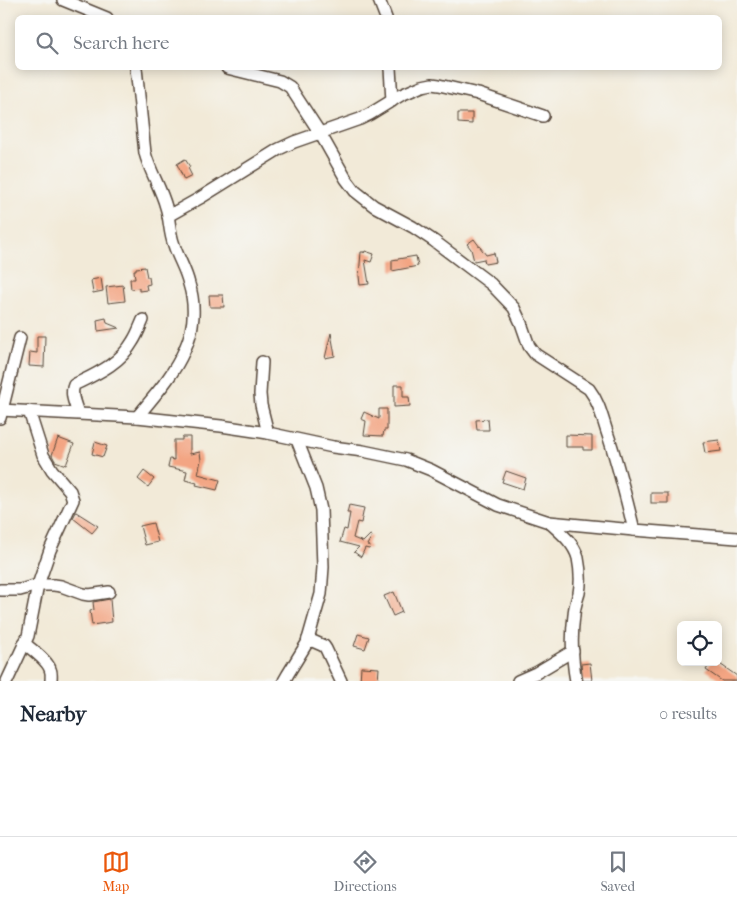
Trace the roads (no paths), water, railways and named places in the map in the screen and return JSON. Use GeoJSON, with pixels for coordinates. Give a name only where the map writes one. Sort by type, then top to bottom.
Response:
{"type":"FeatureCollection","features":[{"type":"Feature","properties":{"kind":"street"},"geometry":{"type":"LineString","coordinates":[[63,0],[100,15]]}},
{"type":"Feature","properties":{"kind":"street"},"geometry":{"type":"LineString","coordinates":[[379,0],[385,15]]}},
{"type":"Feature","properties":{"kind":"street"},"geometry":{"type":"LineString","coordinates":[[136,70],[148,167],[166,207],[171,237],[189,282],[194,313],[190,336],[184,351],[167,380],[137,417]]}},
{"type":"Feature","properties":{"kind":"street"},"geometry":{"type":"LineString","coordinates":[[235,70],[280,81],[290,87],[320,133],[346,179],[356,192],[374,206],[413,227],[434,241],[491,284],[514,308],[529,346],[535,354],[589,389],[600,409],[616,459],[634,530]]}},
{"type":"Feature","properties":{"kind":"street"},"geometry":{"type":"LineString","coordinates":[[390,70],[392,100]]}},
{"type":"Feature","properties":{"kind":"street"},"geometry":{"type":"LineString","coordinates":[[168,216],[279,149],[365,117],[401,95],[422,86],[432,84],[478,94],[542,116]]}},
{"type":"Feature","properties":{"kind":"street"},"geometry":{"type":"LineString","coordinates":[[78,413],[73,398],[72,390],[74,385],[114,364],[129,349],[143,320]]}},
{"type":"Feature","properties":{"kind":"street"},"geometry":{"type":"LineString","coordinates":[[20,338],[1,413],[78,413],[221,426],[406,460],[431,470],[498,505],[549,522],[737,538]]}},
{"type":"Feature","properties":{"kind":"street"},"geometry":{"type":"LineString","coordinates":[[262,362],[260,405],[268,434]]}},
{"type":"Feature","properties":{"kind":"street"},"geometry":{"type":"LineString","coordinates":[[7,681],[28,636],[38,585],[50,550],[73,500],[70,491],[42,455],[29,412]]}},
{"type":"Feature","properties":{"kind":"street"},"geometry":{"type":"LineString","coordinates":[[284,681],[307,643],[321,594],[323,567],[321,510],[316,488],[297,440]]}},
{"type":"Feature","properties":{"kind":"street"},"geometry":{"type":"LineString","coordinates":[[549,522],[572,546],[578,557],[579,590],[574,612],[572,638],[576,681]]}},
{"type":"Feature","properties":{"kind":"street"},"geometry":{"type":"LineString","coordinates":[[0,590],[20,590],[38,585],[61,586],[89,595],[109,592]]}},
{"type":"Feature","properties":{"kind":"street"},"geometry":{"type":"LineString","coordinates":[[308,639],[324,646],[340,681]]}},
{"type":"Feature","properties":{"kind":"street"},"geometry":{"type":"LineString","coordinates":[[24,643],[48,664],[52,674],[50,681]]}},
{"type":"Feature","properties":{"kind":"street"},"geometry":{"type":"LineString","coordinates":[[518,681],[536,673],[573,650]]}}]}
